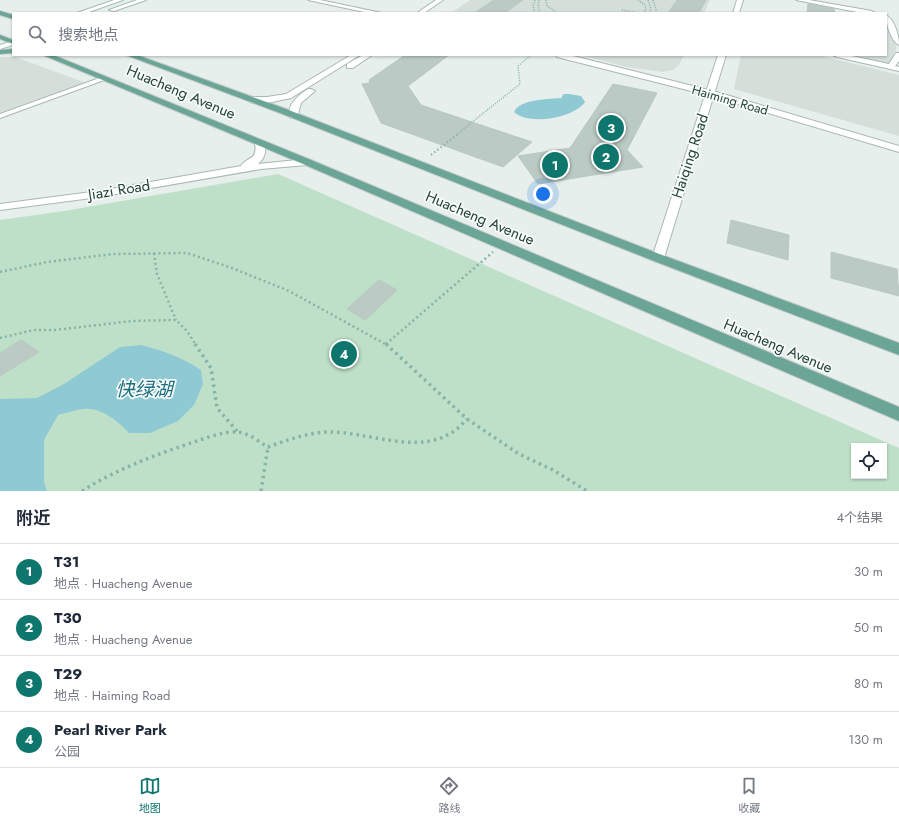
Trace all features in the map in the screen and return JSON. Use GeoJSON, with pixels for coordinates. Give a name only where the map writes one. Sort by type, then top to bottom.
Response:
{"type":"FeatureCollection","features":[{"type":"Feature","properties":{"kind":"main road"},"geometry":{"type":"LineString","coordinates":[[0,13],[12,17]]}},
{"type":"Feature","properties":{"kind":"main road"},"geometry":{"type":"LineString","coordinates":[[1,38],[12,42]]}},
{"type":"Feature","properties":{"kind":"main road"},"geometry":{"type":"LineString","coordinates":[[0,52],[12,51]]}},
{"type":"Feature","properties":{"kind":"main road","name":"Huacheng Avenue"},"geometry":{"type":"LineString","coordinates":[[49,56],[307,162],[899,414]]}},
{"type":"Feature","properties":{"kind":"main road","name":"Huacheng Avenue"},"geometry":{"type":"LineString","coordinates":[[133,56],[294,116],[658,258],[899,349]]}},
{"type":"Feature","properties":{"kind":"street"},"geometry":{"type":"LineString","coordinates":[[83,12],[120,0]]}},
{"type":"Feature","properties":{"kind":"street"},"geometry":{"type":"LineString","coordinates":[[106,12],[143,0]]}},
{"type":"Feature","properties":{"kind":"street"},"geometry":{"type":"LineString","coordinates":[[311,0],[373,12]]}},
{"type":"Feature","properties":{"kind":"street"},"geometry":{"type":"LineString","coordinates":[[422,12],[440,0]]}},
{"type":"Feature","properties":{"kind":"street"},"geometry":{"type":"LineString","coordinates":[[431,12],[449,0]]}},
{"type":"Feature","properties":{"kind":"street"},"geometry":{"type":"LineString","coordinates":[[736,12],[740,0]]}},
{"type":"Feature","properties":{"kind":"street"},"geometry":{"type":"LineString","coordinates":[[798,0],[848,11],[860,12]]}},
{"type":"Feature","properties":{"kind":"street"},"geometry":{"type":"LineString","coordinates":[[888,16],[899,43]]}},
{"type":"Feature","properties":{"kind":"street"},"geometry":{"type":"LineString","coordinates":[[1,38],[12,34]]}},
{"type":"Feature","properties":{"kind":"street"},"geometry":{"type":"LineString","coordinates":[[0,47],[12,42]]}},
{"type":"Feature","properties":{"kind":"street"},"geometry":{"type":"LineString","coordinates":[[842,56],[895,68],[899,55]]}},
{"type":"Feature","properties":{"kind":"street"},"geometry":{"type":"LineString","coordinates":[[252,100],[268,100],[288,96],[354,56]]}},
{"type":"Feature","properties":{"kind":"street"},"geometry":{"type":"LineString","coordinates":[[294,116],[293,107],[303,96],[366,56]]}},
{"type":"Feature","properties":{"kind":"street","name":"Haiming Road"},"geometry":{"type":"LineString","coordinates":[[564,56],[710,93],[899,148]]}},
{"type":"Feature","properties":{"kind":"street","name":"Haiqing Road"},"geometry":{"type":"LineString","coordinates":[[658,258],[722,56]]}},
{"type":"Feature","properties":{"kind":"street","name":"Jiazi Road"},"geometry":{"type":"LineString","coordinates":[[238,170],[258,159],[262,150],[260,143]]}},
{"type":"Feature","properties":{"kind":"street","name":"Jiazi Road"},"geometry":{"type":"LineString","coordinates":[[0,207],[99,194],[281,163],[307,162]]}},
{"type":"Feature","properties":{"kind":"lane"},"geometry":{"type":"LineString","coordinates":[[0,116],[105,78]]}},
{"type":"Feature","properties":{"kind":"path"},"geometry":{"type":"LineString","coordinates":[[535,0],[533,6],[535,12]]}},
{"type":"Feature","properties":{"kind":"path"},"geometry":{"type":"LineString","coordinates":[[539,0],[538,5],[540,12]]}},
{"type":"Feature","properties":{"kind":"path"},"geometry":{"type":"LineString","coordinates":[[546,0],[547,6],[556,12]]}},
{"type":"Feature","properties":{"kind":"path"},"geometry":{"type":"LineString","coordinates":[[638,0],[645,6],[646,10],[644,12]]}},
{"type":"Feature","properties":{"kind":"path"},"geometry":{"type":"LineString","coordinates":[[648,0],[651,9],[650,12]]}},
{"type":"Feature","properties":{"kind":"path"},"geometry":{"type":"LineString","coordinates":[[652,0],[655,12]]}},
{"type":"Feature","properties":{"kind":"path"},"geometry":{"type":"LineString","coordinates":[[622,10],[633,12]]}},
{"type":"Feature","properties":{"kind":"path"},"geometry":{"type":"LineString","coordinates":[[431,155],[520,84],[518,66],[530,56]]}},
{"type":"Feature","properties":{"kind":"path"},"geometry":{"type":"LineString","coordinates":[[386,344],[502,245]]}},
{"type":"Feature","properties":{"kind":"path"},"geometry":{"type":"LineString","coordinates":[[154,253],[157,274],[176,320],[187,331],[211,368],[217,408],[237,432],[268,447],[296,437],[328,432],[353,433],[396,441],[414,442],[448,435],[467,419]]}},
{"type":"Feature","properties":{"kind":"path"},"geometry":{"type":"LineString","coordinates":[[0,272],[54,261],[113,254],[154,253],[187,253],[232,268],[289,291],[386,344],[467,419],[519,454],[553,470],[587,491]]}},
{"type":"Feature","properties":{"kind":"path"},"geometry":{"type":"LineString","coordinates":[[0,338],[34,330],[56,330],[132,321],[176,320]]}},
{"type":"Feature","properties":{"kind":"path"},"geometry":{"type":"LineString","coordinates":[[82,491],[118,470],[214,434],[237,432]]}},
{"type":"Feature","properties":{"kind":"path"},"geometry":{"type":"LineString","coordinates":[[261,491],[268,447]]}},
{"type":"Feature","properties":{"kind":"shaded area"},"geometry":{"type":"Polygon","coordinates":[[[470,0],[710,0],[704,12],[452,12],[470,0]]]}},
{"type":"Feature","properties":{"kind":"shaded area"},"geometry":{"type":"Polygon","coordinates":[[[887,27],[897,48],[888,65],[848,56],[887,56],[887,27]]]}},
{"type":"Feature","properties":{"kind":"shaded area"},"geometry":{"type":"Polygon","coordinates":[[[584,56],[684,56],[679,65],[673,70],[663,72],[627,67],[584,56]]]}},
{"type":"Feature","properties":{"kind":"shaded area"},"geometry":{"type":"Polygon","coordinates":[[[741,56],[822,56],[899,75],[899,136],[734,89],[741,56]]]}},
{"type":"Feature","properties":{"kind":"shaded area"},"geometry":{"type":"Polygon","coordinates":[[[0,57],[15,57],[89,84],[0,116],[0,57]]]}},
{"type":"Feature","properties":{"kind":"green space"},"geometry":{"type":"Polygon","coordinates":[[[278,174],[899,448],[899,491],[0,491],[0,220],[64,211],[278,174]]]}},
{"type":"Feature","properties":{"kind":"water"},"geometry":{"type":"Polygon","coordinates":[[[564,94],[581,96],[585,102],[579,108],[571,112],[562,116],[551,118],[530,119],[514,112],[522,104],[535,100],[562,98],[564,94]]]}},
{"type":"Feature","properties":{"kind":"water","name":"快绿湖"},"geometry":{"type":"Polygon","coordinates":[[[141,345],[187,361],[201,370],[203,384],[194,405],[178,421],[150,433],[129,433],[109,416],[96,410],[83,409],[58,415],[44,440],[44,482],[47,491],[0,491],[0,399],[37,398],[64,384],[120,347],[141,345]]]}},
{"type":"Feature","properties":{"kind":"building"},"geometry":{"type":"Polygon","coordinates":[[[494,0],[523,0],[506,12],[476,12],[494,0]]]}},
{"type":"Feature","properties":{"kind":"building"},"geometry":{"type":"Polygon","coordinates":[[[677,0],[706,0],[700,12],[669,12],[677,0]]]}},
{"type":"Feature","properties":{"kind":"building"},"geometry":{"type":"Polygon","coordinates":[[[808,4],[834,9],[835,12],[807,12],[808,4]]]}},
{"type":"Feature","properties":{"kind":"building"},"geometry":{"type":"Polygon","coordinates":[[[404,56],[448,56],[408,86],[421,105],[532,142],[503,167],[381,123],[362,84],[370,83],[369,80],[404,56]]]}},
{"type":"Feature","properties":{"kind":"building"},"geometry":{"type":"Polygon","coordinates":[[[613,84],[657,93],[627,150],[643,167],[538,184],[518,156],[570,148],[613,84]]]}},
{"type":"Feature","properties":{"kind":"building"},"geometry":{"type":"Polygon","coordinates":[[[731,220],[789,235],[788,260],[727,243],[731,220]]]}},
{"type":"Feature","properties":{"kind":"building"},"geometry":{"type":"Polygon","coordinates":[[[831,252],[897,269],[899,296],[831,278],[831,252]]]}},
{"type":"Feature","properties":{"kind":"building"},"geometry":{"type":"Polygon","coordinates":[[[379,280],[397,290],[365,320],[347,309],[379,280]]]}},
{"type":"Feature","properties":{"kind":"building"},"geometry":{"type":"Polygon","coordinates":[[[21,340],[39,352],[0,376],[0,353],[21,340]]]}},
{"type":"Feature","properties":{"kind":"place","name":"T29"},"geometry":{"type":"Point","coordinates":[611,128]}},
{"type":"Feature","properties":{"kind":"place","name":"T30"},"geometry":{"type":"Point","coordinates":[606,157]}},
{"type":"Feature","properties":{"kind":"place","name":"T31"},"geometry":{"type":"Point","coordinates":[555,165]}},
{"type":"Feature","properties":{"kind":"place","name":"Pearl River Park"},"geometry":{"type":"Point","coordinates":[344,354]}}]}
